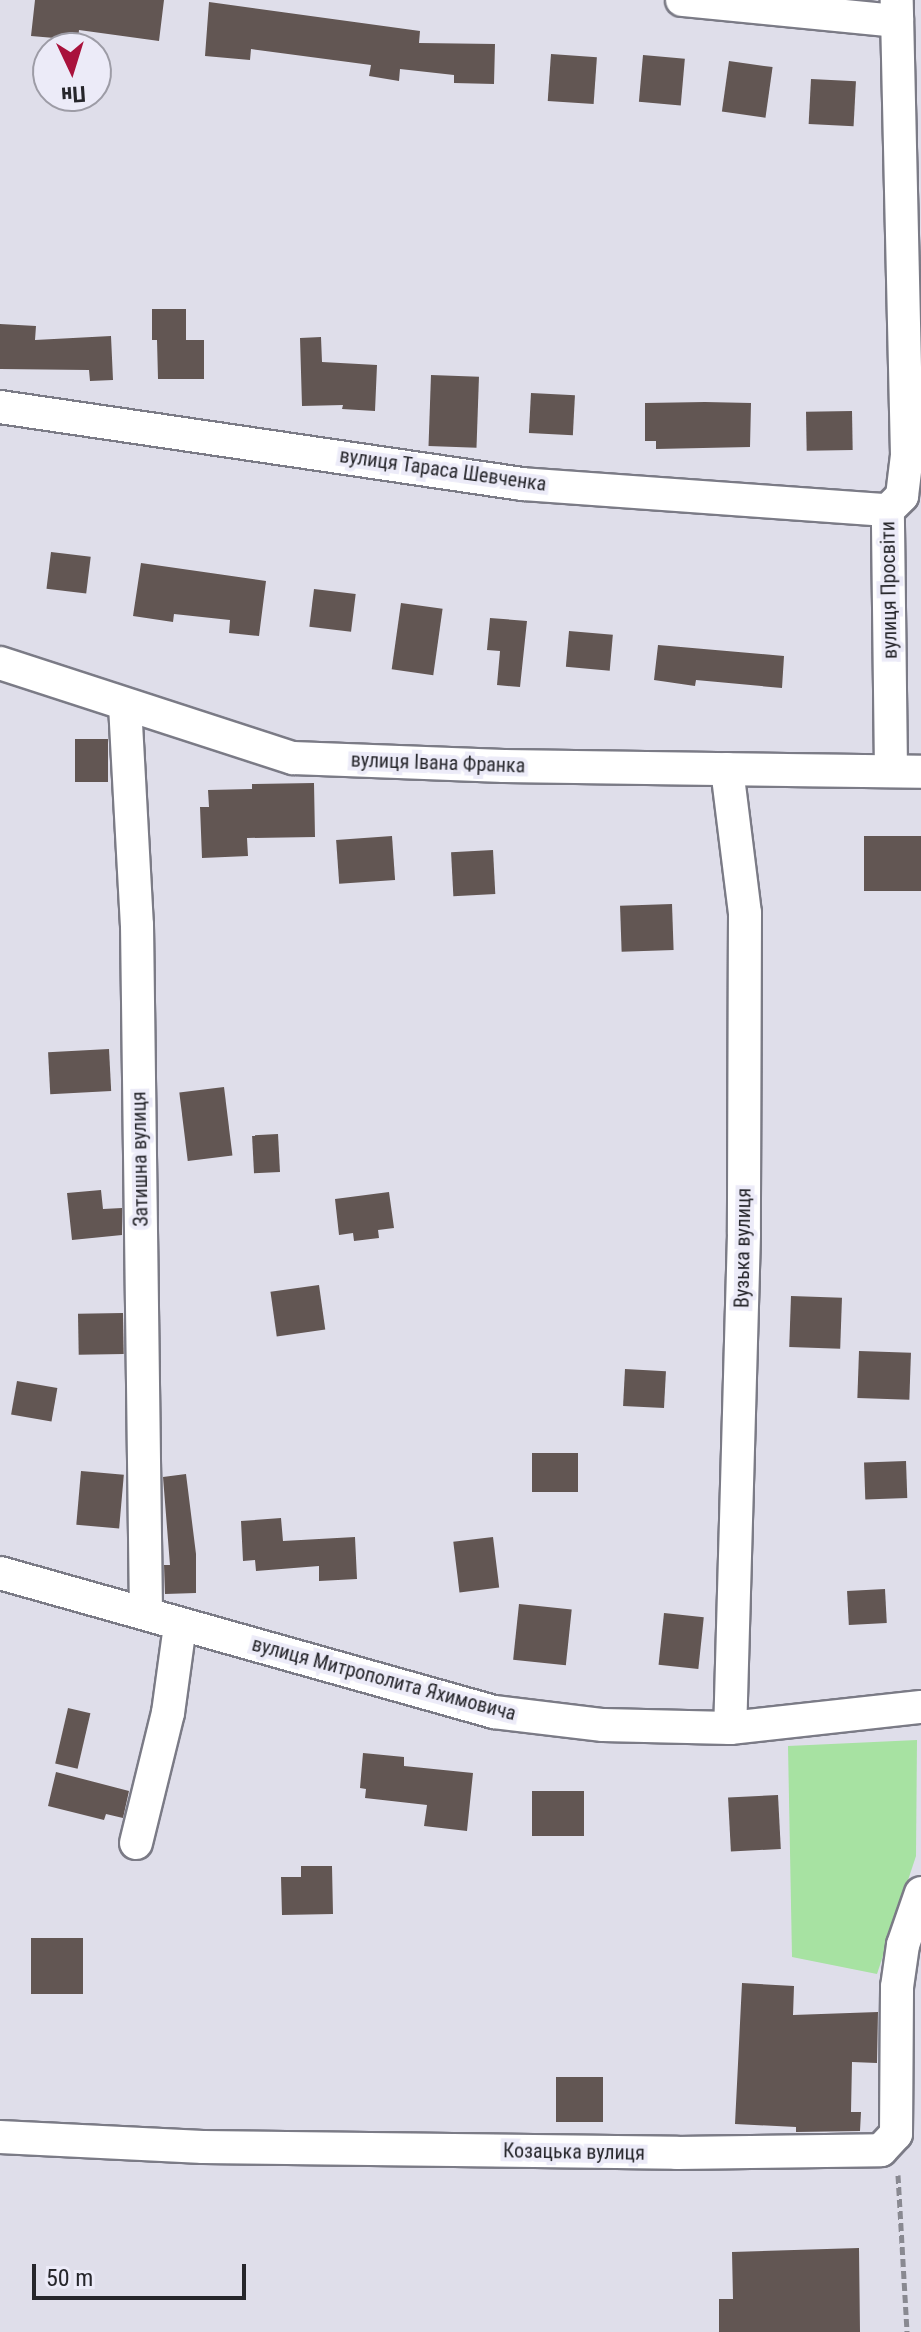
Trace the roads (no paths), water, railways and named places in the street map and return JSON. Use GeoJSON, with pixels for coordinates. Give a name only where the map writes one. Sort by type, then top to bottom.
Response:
{"type":"FeatureCollection","features":[{"type":"Feature","properties":{"kind":"street"},"geometry":{"type":"LineString","coordinates":[[682,0],[897,11]]}},
{"type":"Feature","properties":{"kind":"street","name":"вулиця Просвіти"},"geometry":{"type":"LineString","coordinates":[[897,11],[907,455],[902,496],[888,510],[906,772]]}},
{"type":"Feature","properties":{"kind":"street","name":"вулиця Тараса Шевченка"},"geometry":{"type":"LineString","coordinates":[[0,407],[522,484],[888,510]]}},
{"type":"Feature","properties":{"kind":"street","name":"вулиця Івана Франка"},"geometry":{"type":"LineString","coordinates":[[0,663],[293,758],[906,772]]}},
{"type":"Feature","properties":{"kind":"street","name":"Затишна вулиця"},"geometry":{"type":"LineString","coordinates":[[125,705],[137,925],[146,1613]]}},
{"type":"Feature","properties":{"kind":"street","name":"Вузька вулиця"},"geometry":{"type":"LineString","coordinates":[[727,769],[745,913],[744,1234],[730,1728]]}},
{"type":"Feature","properties":{"kind":"street","name":"вулиця Митрополита Яхимовича"},"geometry":{"type":"LineString","coordinates":[[0,1573],[494,1712],[603,1725],[730,1728],[921,1707]]}},
{"type":"Feature","properties":{"kind":"street"},"geometry":{"type":"LineString","coordinates":[[136,1843],[168,1713],[180,1625]]}},
{"type":"Feature","properties":{"kind":"street"},"geometry":{"type":"LineString","coordinates":[[909,1992],[903,1945],[921,1893]]}},
{"type":"Feature","properties":{"kind":"street","name":"Козацька вулиця"},"geometry":{"type":"LineString","coordinates":[[0,2137],[203,2147],[786,2153],[875,2151],[888,2146],[896,2134],[909,1992]]}}]}
